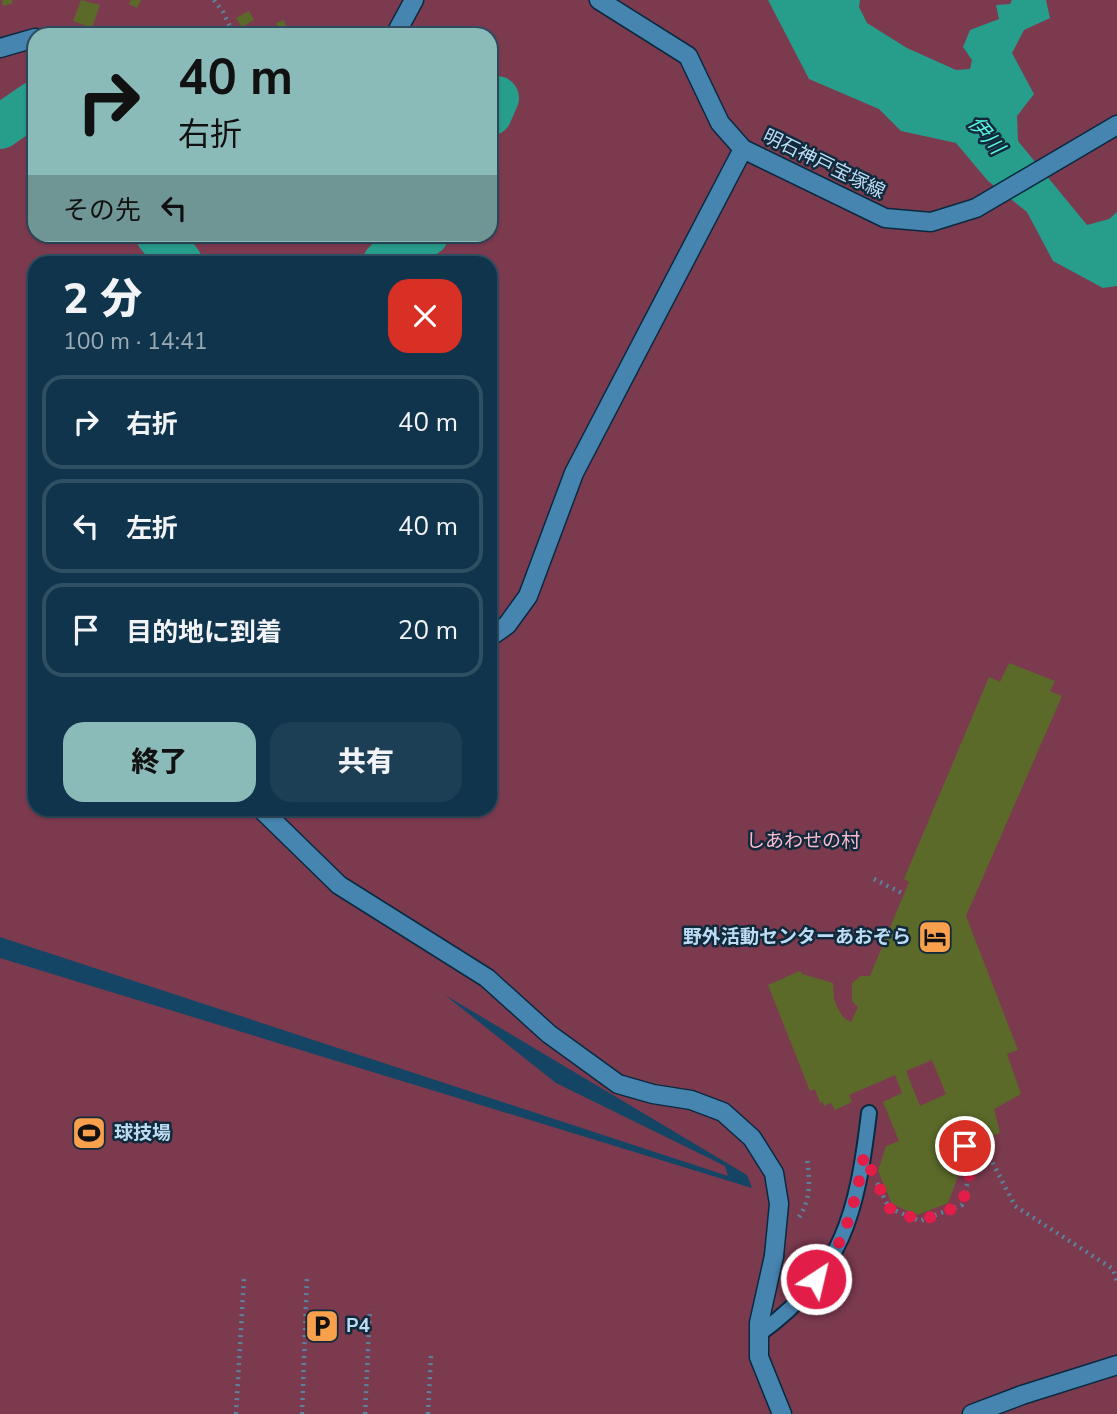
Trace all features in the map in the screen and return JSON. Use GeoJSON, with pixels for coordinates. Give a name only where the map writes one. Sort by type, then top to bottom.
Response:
{"type":"FeatureCollection","features":[{"type":"Feature","properties":{"kind":"street"},"geometry":{"type":"LineString","coordinates":[[399,28],[414,0]]}},
{"type":"Feature","properties":{"kind":"street","name":"明石神戸宝塚線"},"geometry":{"type":"LineString","coordinates":[[599,0],[688,56],[720,123],[743,149],[885,218],[930,222],[976,208],[1117,125]]}},
{"type":"Feature","properties":{"kind":"street"},"geometry":{"type":"LineString","coordinates":[[0,48],[28,40]]}},
{"type":"Feature","properties":{"kind":"street"},"geometry":{"type":"LineString","coordinates":[[497,632],[507,625],[528,596],[574,473],[743,149]]}},
{"type":"Feature","properties":{"kind":"street"},"geometry":{"type":"LineString","coordinates":[[268,816],[339,885],[487,978],[549,1034],[618,1084],[653,1094],[691,1100],[723,1112],[752,1138],[774,1173],[779,1204],[774,1256],[759,1323],[759,1357],[782,1414]]}},
{"type":"Feature","properties":{"kind":"street"},"geometry":{"type":"LineString","coordinates":[[972,1414],[1117,1365]]}},
{"type":"Feature","properties":{"kind":"lane"},"geometry":{"type":"LineString","coordinates":[[759,1334],[786,1314],[831,1261],[849,1223],[858,1191],[869,1113]]}},
{"type":"Feature","properties":{"kind":"path"},"geometry":{"type":"LineString","coordinates":[[214,0],[231,28]]}},
{"type":"Feature","properties":{"kind":"path"},"geometry":{"type":"LineString","coordinates":[[874,879],[902,893]]}},
{"type":"Feature","properties":{"kind":"path"},"geometry":{"type":"LineString","coordinates":[[864,1155],[889,1208],[920,1221],[962,1205],[972,1164],[957,1127],[952,1129]]}},
{"type":"Feature","properties":{"kind":"path"},"geometry":{"type":"LineString","coordinates":[[983,1144],[1015,1206],[1113,1269],[1117,1282]]}},
{"type":"Feature","properties":{"kind":"path"},"geometry":{"type":"LineString","coordinates":[[972,1164],[987,1153]]}},
{"type":"Feature","properties":{"kind":"path"},"geometry":{"type":"LineString","coordinates":[[302,1414],[307,1276]]}},
{"type":"Feature","properties":{"kind":"path"},"geometry":{"type":"LineString","coordinates":[[236,1414],[244,1278]]}},
{"type":"Feature","properties":{"kind":"path"},"geometry":{"type":"LineString","coordinates":[[365,1414],[370,1308]]}},
{"type":"Feature","properties":{"kind":"path"},"geometry":{"type":"LineString","coordinates":[[428,1414],[430,1354]]}},
{"type":"Feature","properties":{"kind":"green space","name":"しあわせの村"},"geometry":{"type":"Polygon","coordinates":[[[0,0],[1117,0],[1117,1414],[0,1414],[0,958],[752,1188],[747,1175],[445,995],[556,1083],[725,1166],[728,1176],[0,937],[0,0]]]}},
{"type":"Feature","properties":{"kind":"water"},"geometry":{"type":"Polygon","coordinates":[[[768,0],[860,0],[859,7],[867,23],[907,48],[956,70],[970,69],[972,60],[963,47],[970,30],[999,19],[996,5],[1010,4],[1012,0],[1046,0],[1050,18],[1024,30],[1012,53],[1034,94],[1017,116],[1018,141],[1087,225],[1109,219],[1117,212],[1117,286],[1103,288],[1053,261],[1027,212],[988,181],[956,143],[901,131],[879,109],[809,79],[768,0]]]}},
{"type":"Feature","properties":{"kind":"building"},"geometry":{"type":"Polygon","coordinates":[[[2,0],[12,0],[13,3],[3,6],[2,0]]]}},
{"type":"Feature","properties":{"kind":"building"},"geometry":{"type":"Polygon","coordinates":[[[81,0],[100,5],[92,28],[73,21],[81,0]]]}},
{"type":"Feature","properties":{"kind":"building"},"geometry":{"type":"Polygon","coordinates":[[[131,0],[141,0],[137,8],[129,4],[131,0]]]}},
{"type":"Feature","properties":{"kind":"building"},"geometry":{"type":"Polygon","coordinates":[[[249,11],[254,20],[242,27],[236,18],[249,11]]]}},
{"type":"Feature","properties":{"kind":"building"},"geometry":{"type":"Polygon","coordinates":[[[284,20],[287,28],[278,28],[276,23],[284,20]]]}},
{"type":"Feature","properties":{"kind":"building"},"geometry":{"type":"Polygon","coordinates":[[[1009,663],[1055,681],[1050,691],[1062,696],[966,916],[1018,1050],[1007,1054],[1021,1094],[994,1109],[1000,1133],[972,1144],[963,1121],[945,1128],[953,1133],[948,1147],[958,1176],[948,1203],[917,1215],[892,1204],[878,1171],[886,1146],[899,1141],[883,1102],[902,1093],[895,1075],[849,1095],[852,1102],[835,1110],[831,1103],[824,1106],[823,1102],[820,1103],[815,1089],[810,1091],[768,985],[800,971],[802,974],[833,983],[834,999],[839,1011],[851,1022],[858,1007],[852,1001],[852,983],[861,976],[870,976],[909,882],[904,879],[989,677],[1000,682],[1009,663]],[[932,1060],[906,1071],[920,1106],[946,1094],[932,1060]]]}},
{"type":"Feature","properties":{"kind":"waterway","name":"伊川"},"geometry":{"type":"LineString","coordinates":[[0,127],[28,108]]}},
{"type":"Feature","properties":{"kind":"waterway","name":"伊川"},"geometry":{"type":"LineString","coordinates":[[164,242],[175,256]]}},
{"type":"Feature","properties":{"kind":"waterway","name":"伊川"},"geometry":{"type":"LineString","coordinates":[[394,256],[415,242]]}},
{"type":"Feature","properties":{"kind":"place","name":"野外活動センターあおぞら"},"geometry":{"type":"Point","coordinates":[935,937]}},
{"type":"Feature","properties":{"kind":"place","name":"球技場"},"geometry":{"type":"Point","coordinates":[89,1133]}},
{"type":"Feature","properties":{"kind":"place","name":"P4"},"geometry":{"type":"Point","coordinates":[322,1326]}},
{"type":"Feature","properties":{"kind":"route"},"geometry":{"type":"LineString","coordinates":[[816,1279],[831,1261],[849,1223],[864,1155],[889,1208],[920,1221],[962,1205],[972,1164],[965,1146]]}}]}
